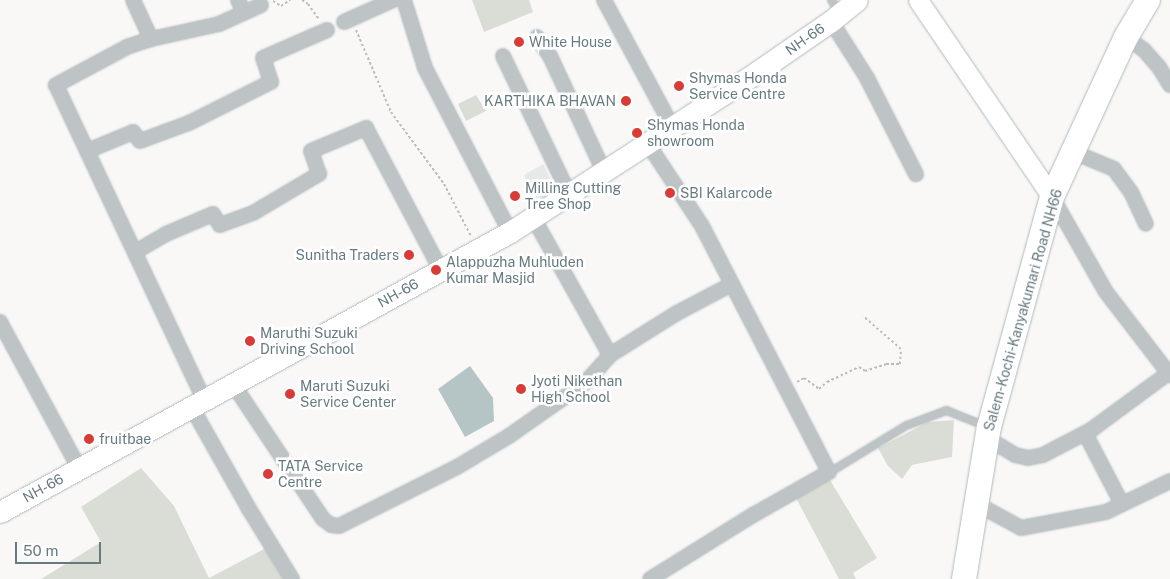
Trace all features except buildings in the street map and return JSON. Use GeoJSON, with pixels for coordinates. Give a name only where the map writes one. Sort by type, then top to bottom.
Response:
{"type":"FeatureCollection","features":[{"type":"Feature","properties":{"kind":"highway","name":"Salem-Kochi-Kanyakumari Road NH66"},"geometry":{"type":"LineString","coordinates":[[964,579],[988,432],[1052,197],[1126,37],[1148,0]]}},
{"type":"Feature","properties":{"kind":"main road","name":"NH-66"},"geometry":{"type":"LineString","coordinates":[[0,512],[510,232],[672,128],[834,11],[857,0]]}},
{"type":"Feature","properties":{"kind":"street"},"geometry":{"type":"LineString","coordinates":[[133,0],[151,39]]}},
{"type":"Feature","properties":{"kind":"street"},"geometry":{"type":"LineString","coordinates":[[344,22],[393,0]]}},
{"type":"Feature","properties":{"kind":"street"},"geometry":{"type":"LineString","coordinates":[[404,0],[425,68],[510,232]]}},
{"type":"Feature","properties":{"kind":"street"},"geometry":{"type":"LineString","coordinates":[[604,0],[672,128]]}},
{"type":"Feature","properties":{"kind":"street"},"geometry":{"type":"LineString","coordinates":[[918,0],[1052,197],[1106,292],[1169,373],[1085,433],[1043,455],[1028,458],[1015,455],[988,432]]}},
{"type":"Feature","properties":{"kind":"street"},"geometry":{"type":"LineString","coordinates":[[266,2],[241,6],[219,24],[151,39],[127,47],[56,85],[135,252],[197,403],[248,509],[292,579]]}},
{"type":"Feature","properties":{"kind":"street"},"geometry":{"type":"LineString","coordinates":[[834,11],[916,174]]}},
{"type":"Feature","properties":{"kind":"street"},"geometry":{"type":"LineString","coordinates":[[87,151],[133,132],[140,141],[189,123],[272,82],[263,58],[327,30]]}},
{"type":"Feature","properties":{"kind":"street"},"geometry":{"type":"LineString","coordinates":[[537,37],[550,56],[604,172]]}},
{"type":"Feature","properties":{"kind":"street"},"geometry":{"type":"LineString","coordinates":[[1126,37],[1149,56],[1170,84]]}},
{"type":"Feature","properties":{"kind":"street"},"geometry":{"type":"LineString","coordinates":[[503,56],[569,194]]}},
{"type":"Feature","properties":{"kind":"street"},"geometry":{"type":"LineString","coordinates":[[135,252],[166,234],[213,214],[220,225],[253,213],[320,174],[311,151],[366,128],[441,270]]}},
{"type":"Feature","properties":{"kind":"street"},"geometry":{"type":"LineString","coordinates":[[648,144],[702,226],[829,472],[752,515],[669,574],[650,579]]}},
{"type":"Feature","properties":{"kind":"street"},"geometry":{"type":"LineString","coordinates":[[1073,152],[1114,169],[1132,192],[1146,224]]}},
{"type":"Feature","properties":{"kind":"street"},"geometry":{"type":"LineString","coordinates":[[534,217],[610,355]]}},
{"type":"Feature","properties":{"kind":"street"},"geometry":{"type":"LineString","coordinates":[[233,384],[323,519],[327,523],[339,526],[457,467],[509,436],[586,382],[610,355],[677,313],[732,284]]}},
{"type":"Feature","properties":{"kind":"street"},"geometry":{"type":"LineString","coordinates":[[0,322],[79,468]]}},
{"type":"Feature","properties":{"kind":"street"},"geometry":{"type":"LineString","coordinates":[[1085,433],[1122,504]]}},
{"type":"Feature","properties":{"kind":"street"},"geometry":{"type":"LineString","coordinates":[[977,504],[1021,528],[1106,512],[1170,481]]}},
{"type":"Feature","properties":{"kind":"lane"},"geometry":{"type":"LineString","coordinates":[[829,472],[906,425],[946,410],[988,432]]}},
{"type":"Feature","properties":{"kind":"path"},"geometry":{"type":"LineString","coordinates":[[266,2],[281,6],[290,0]]}},
{"type":"Feature","properties":{"kind":"path"},"geometry":{"type":"LineString","coordinates":[[302,0],[308,4],[327,30]]}},
{"type":"Feature","properties":{"kind":"path"},"geometry":{"type":"LineString","coordinates":[[344,22],[357,30],[391,112],[444,184],[478,249]]}},
{"type":"Feature","properties":{"kind":"path"},"geometry":{"type":"LineString","coordinates":[[786,388],[804,378],[819,388],[827,382],[860,367],[865,371],[886,364],[900,364],[901,350],[862,316]]}},
{"type":"Feature","properties":{"kind":"shaded area"},"geometry":{"type":"Polygon","coordinates":[[[472,0],[529,0],[533,12],[484,32],[472,0]]]}},
{"type":"Feature","properties":{"kind":"shaded area"},"geometry":{"type":"Polygon","coordinates":[[[476,95],[486,111],[466,121],[458,104],[476,95]]]}},
{"type":"Feature","properties":{"kind":"shaded area"},"geometry":{"type":"Polygon","coordinates":[[[543,164],[556,191],[537,202],[524,175],[543,164]]]}},
{"type":"Feature","properties":{"kind":"shaded area"},"geometry":{"type":"Polygon","coordinates":[[[470,366],[493,398],[494,421],[465,437],[438,389],[470,366]]]}},
{"type":"Feature","properties":{"kind":"shaded area"},"geometry":{"type":"Polygon","coordinates":[[[954,420],[952,457],[912,465],[902,479],[888,466],[878,448],[928,422],[954,420]]]}},
{"type":"Feature","properties":{"kind":"shaded area"},"geometry":{"type":"Polygon","coordinates":[[[141,468],[174,506],[209,578],[268,547],[287,579],[41,579],[101,542],[81,507],[141,468]]]}},
{"type":"Feature","properties":{"kind":"shaded area"},"geometry":{"type":"Polygon","coordinates":[[[830,480],[877,558],[853,573],[856,579],[839,579],[796,498],[830,480]]]}},
{"type":"Feature","properties":{"kind":"place","name":"White House"},"geometry":{"type":"Point","coordinates":[519,42]}},
{"type":"Feature","properties":{"kind":"place","name":"Shymas Honda Service Centre"},"geometry":{"type":"Point","coordinates":[679,86]}},
{"type":"Feature","properties":{"kind":"place","name":"KARTHIKA BHAVAN"},"geometry":{"type":"Point","coordinates":[626,101]}},
{"type":"Feature","properties":{"kind":"place","name":"Shymas Honda showroom"},"geometry":{"type":"Point","coordinates":[637,133]}},
{"type":"Feature","properties":{"kind":"place","name":"SBI Kalarcode"},"geometry":{"type":"Point","coordinates":[670,193]}},
{"type":"Feature","properties":{"kind":"place","name":"Milling Cutting Tree Shop"},"geometry":{"type":"Point","coordinates":[515,196]}},
{"type":"Feature","properties":{"kind":"place","name":"Sunitha Traders"},"geometry":{"type":"Point","coordinates":[409,255]}},
{"type":"Feature","properties":{"kind":"place","name":"Alappuzha Muhluden Kumar Masjid"},"geometry":{"type":"Point","coordinates":[436,270]}},
{"type":"Feature","properties":{"kind":"place","name":"Maruthi Suzuki Driving School"},"geometry":{"type":"Point","coordinates":[250,341]}},
{"type":"Feature","properties":{"kind":"place","name":"Jyoti Nikethan High School"},"geometry":{"type":"Point","coordinates":[521,389]}},
{"type":"Feature","properties":{"kind":"place","name":"Maruti Suzuki Service Center"},"geometry":{"type":"Point","coordinates":[290,394]}},
{"type":"Feature","properties":{"kind":"place","name":"fruitbae"},"geometry":{"type":"Point","coordinates":[89,439]}},
{"type":"Feature","properties":{"kind":"place","name":"TATA Service Centre"},"geometry":{"type":"Point","coordinates":[268,474]}}]}
